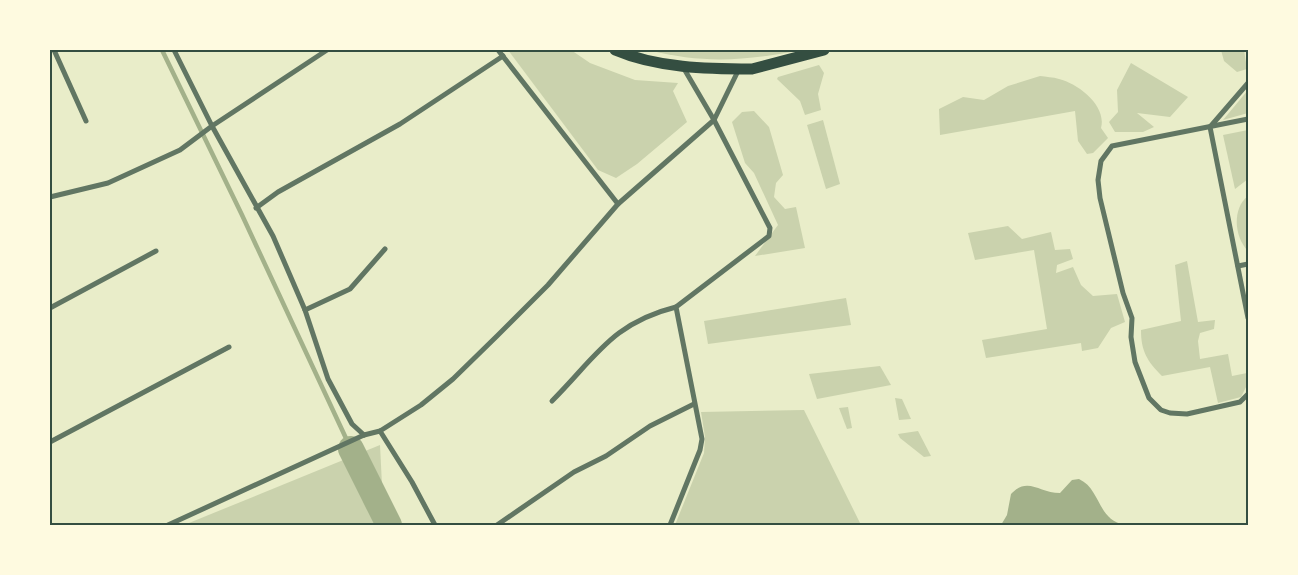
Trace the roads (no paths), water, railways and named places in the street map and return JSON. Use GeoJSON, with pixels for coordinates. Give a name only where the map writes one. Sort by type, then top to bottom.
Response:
{"type":"FeatureCollection","features":[{"type":"Feature","properties":{"kind":"main road"},"geometry":{"type":"LineString","coordinates":[[615,50],[666,64],[740,69],[752,69],[824,50]]}},
{"type":"Feature","properties":{"kind":"street"},"geometry":{"type":"LineString","coordinates":[[52,50],[86,121]]}},
{"type":"Feature","properties":{"kind":"street"},"geometry":{"type":"LineString","coordinates":[[174,50],[210,128],[273,236],[305,310],[328,379],[352,424],[364,435]]}},
{"type":"Feature","properties":{"kind":"street"},"geometry":{"type":"LineString","coordinates":[[50,197],[108,183],[180,150],[327,50]]}},
{"type":"Feature","properties":{"kind":"street"},"geometry":{"type":"LineString","coordinates":[[498,50],[618,204]]}},
{"type":"Feature","properties":{"kind":"street"},"geometry":{"type":"LineString","coordinates":[[256,208],[278,192],[400,124],[503,56]]}},
{"type":"Feature","properties":{"kind":"street"},"geometry":{"type":"LineString","coordinates":[[552,401],[612,337],[652,313],[676,307],[769,236],[768,221],[683,66]]}},
{"type":"Feature","properties":{"kind":"street"},"geometry":{"type":"LineString","coordinates":[[168,525],[364,435],[380,431],[421,405],[453,379],[548,285],[618,204],[714,120],[724,96],[740,69]]}},
{"type":"Feature","properties":{"kind":"street"},"geometry":{"type":"LineString","coordinates":[[1210,127],[1248,82]]}},
{"type":"Feature","properties":{"kind":"street"},"geometry":{"type":"LineString","coordinates":[[1248,119],[1112,146],[1101,160],[1098,180],[1100,198],[1123,294],[1132,318],[1131,337],[1134,362],[1149,398],[1161,410],[1187,414],[1240,402],[1248,394]]}},
{"type":"Feature","properties":{"kind":"street"},"geometry":{"type":"LineString","coordinates":[[1210,127],[1248,318]]}},
{"type":"Feature","properties":{"kind":"street"},"geometry":{"type":"LineString","coordinates":[[305,310],[350,289],[385,249]]}},
{"type":"Feature","properties":{"kind":"street"},"geometry":{"type":"LineString","coordinates":[[50,308],[156,251]]}},
{"type":"Feature","properties":{"kind":"street"},"geometry":{"type":"LineString","coordinates":[[1238,266],[1248,264]]}},
{"type":"Feature","properties":{"kind":"street"},"geometry":{"type":"LineString","coordinates":[[670,525],[700,450],[702,438],[676,307]]}},
{"type":"Feature","properties":{"kind":"street"},"geometry":{"type":"LineString","coordinates":[[50,442],[228,347]]}},
{"type":"Feature","properties":{"kind":"street"},"geometry":{"type":"LineString","coordinates":[[497,525],[579,470],[606,456],[650,426],[694,404]]}},
{"type":"Feature","properties":{"kind":"street"},"geometry":{"type":"LineString","coordinates":[[380,431],[412,482],[434,525]]}},
{"type":"Feature","properties":{"kind":"waterway"},"geometry":{"type":"LineString","coordinates":[[162,50],[242,215],[351,449]]}},
{"type":"Feature","properties":{"kind":"waterway"},"geometry":{"type":"LineString","coordinates":[[351,449],[389,525]]}}]}
